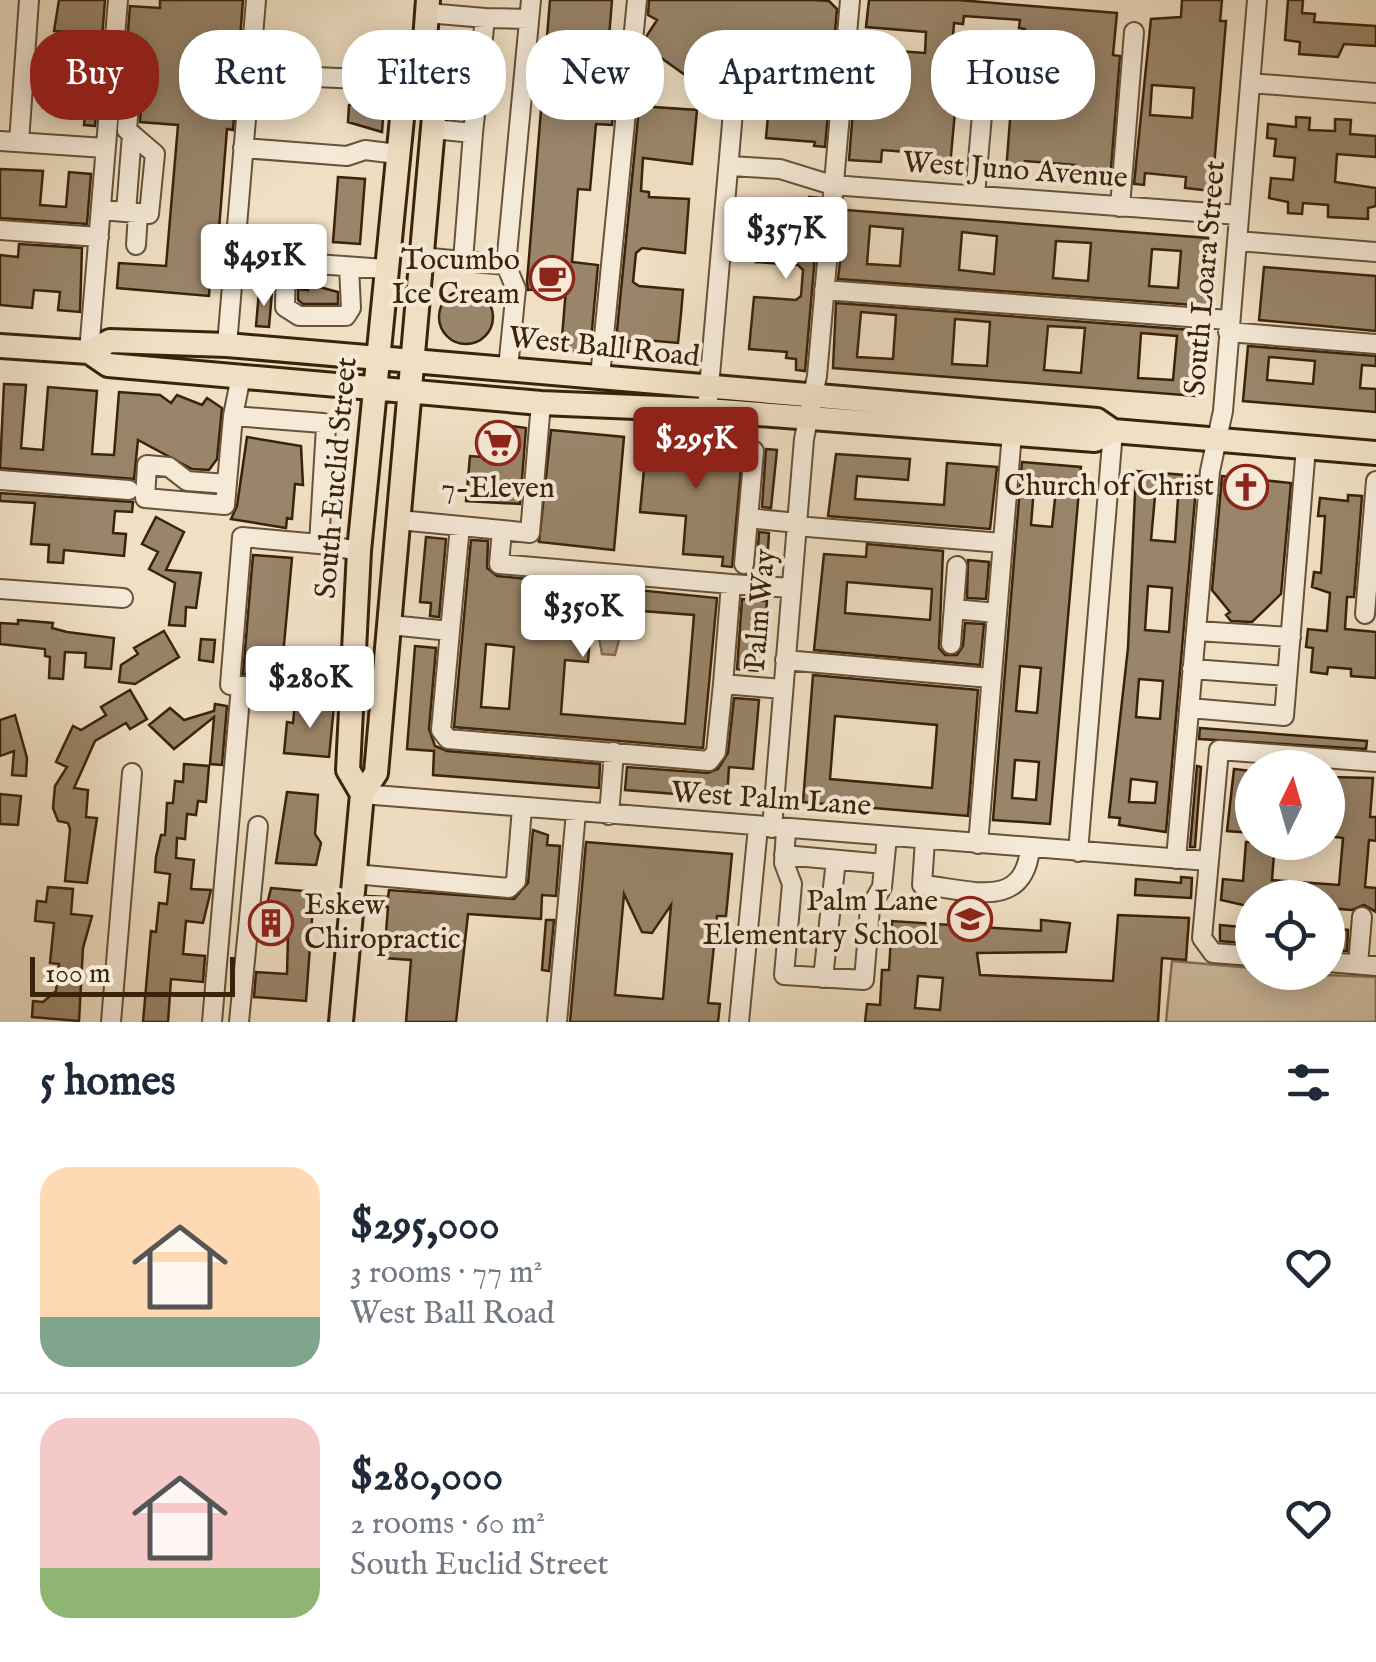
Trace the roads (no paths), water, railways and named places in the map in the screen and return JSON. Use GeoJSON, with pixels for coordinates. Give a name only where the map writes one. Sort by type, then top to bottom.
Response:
{"type":"FeatureCollection","features":[{"type":"Feature","properties":{"kind":"main road","name":"South Euclid Street"},"geometry":{"type":"LineString","coordinates":[[362,794],[348,770],[359,551],[401,120]]}},
{"type":"Feature","properties":{"kind":"main road","name":"South Euclid Street"},"geometry":{"type":"LineString","coordinates":[[341,1022],[362,794],[376,772],[434,120]]}},
{"type":"Feature","properties":{"kind":"main road","name":"West Ball Road"},"geometry":{"type":"LineString","coordinates":[[89,352],[110,341],[227,345],[600,377],[708,399]]}},
{"type":"Feature","properties":{"kind":"main road","name":"West Ball Road"},"geometry":{"type":"LineString","coordinates":[[0,346],[89,352],[108,365],[541,403],[708,399],[1013,424],[1097,420],[1112,432],[1376,453]]}},
{"type":"Feature","properties":{"kind":"street"},"geometry":{"type":"LineString","coordinates":[[29,0],[10,142],[105,148]]}},
{"type":"Feature","properties":{"kind":"street"},"geometry":{"type":"LineString","coordinates":[[115,30],[118,0]]}},
{"type":"Feature","properties":{"kind":"street"},"geometry":{"type":"LineString","coordinates":[[253,30],[256,0]]}},
{"type":"Feature","properties":{"kind":"street"},"geometry":{"type":"LineString","coordinates":[[600,377],[636,0]]}},
{"type":"Feature","properties":{"kind":"street","name":"Palm Way"},"geometry":{"type":"LineString","coordinates":[[772,828],[797,524],[824,290],[850,0]]}},
{"type":"Feature","properties":{"kind":"street","name":"South Loara Street"},"geometry":{"type":"LineString","coordinates":[[1176,859],[1210,471],[1219,440],[1257,0]]}},
{"type":"Feature","properties":{"kind":"street"},"geometry":{"type":"LineString","coordinates":[[428,6],[485,18],[530,10],[506,264],[516,288],[508,368]]}},
{"type":"Feature","properties":{"kind":"street"},"geometry":{"type":"LineString","coordinates":[[463,261],[485,18]]}},
{"type":"Feature","properties":{"kind":"street"},"geometry":{"type":"LineString","coordinates":[[1120,207],[1134,32]]}},
{"type":"Feature","properties":{"kind":"street"},"geometry":{"type":"LineString","coordinates":[[1250,83],[1376,93]]}},
{"type":"Feature","properties":{"kind":"street"},"geometry":{"type":"LineString","coordinates":[[89,352],[107,120]]}},
{"type":"Feature","properties":{"kind":"street"},"geometry":{"type":"LineString","coordinates":[[128,120],[127,130],[132,134],[136,246]]}},
{"type":"Feature","properties":{"kind":"street"},"geometry":{"type":"LineString","coordinates":[[227,345],[245,120]]}},
{"type":"Feature","properties":{"kind":"street"},"geometry":{"type":"LineString","coordinates":[[708,399],[733,120]]}},
{"type":"Feature","properties":{"kind":"street"},"geometry":{"type":"LineString","coordinates":[[975,195],[982,120]]}},
{"type":"Feature","properties":{"kind":"street"},"geometry":{"type":"LineString","coordinates":[[433,130],[473,133]]}},
{"type":"Feature","properties":{"kind":"street"},"geometry":{"type":"LineString","coordinates":[[243,148],[348,156],[364,150],[397,154]]}},
{"type":"Feature","properties":{"kind":"street","name":"West Juno Avenue"},"geometry":{"type":"LineString","coordinates":[[730,166],[780,169],[832,186],[1239,215]]}},
{"type":"Feature","properties":{"kind":"street"},"geometry":{"type":"LineString","coordinates":[[101,210],[132,213]]}},
{"type":"Feature","properties":{"kind":"street"},"geometry":{"type":"LineString","coordinates":[[0,230],[99,238]]}},
{"type":"Feature","properties":{"kind":"street"},"geometry":{"type":"LineString","coordinates":[[1237,241],[1376,252]]}},
{"type":"Feature","properties":{"kind":"street"},"geometry":{"type":"LineString","coordinates":[[420,257],[506,264]]}},
{"type":"Feature","properties":{"kind":"street"},"geometry":{"type":"LineString","coordinates":[[234,258],[385,269]]}},
{"type":"Feature","properties":{"kind":"street"},"geometry":{"type":"LineString","coordinates":[[286,262],[284,307],[299,316],[346,316],[351,308],[349,267]]}},
{"type":"Feature","properties":{"kind":"street"},"geometry":{"type":"LineString","coordinates":[[824,290],[1228,326],[1376,344]]}},
{"type":"Feature","properties":{"kind":"street"},"geometry":{"type":"LineString","coordinates":[[226,484],[232,416],[241,376]]}},
{"type":"Feature","properties":{"kind":"street"},"geometry":{"type":"LineString","coordinates":[[399,520],[530,533],[541,403]]}},
{"type":"Feature","properties":{"kind":"street"},"geometry":{"type":"LineString","coordinates":[[232,416],[323,423],[326,427],[319,544]]}},
{"type":"Feature","properties":{"kind":"street"},"geometry":{"type":"LineString","coordinates":[[978,844],[1013,424]]}},
{"type":"Feature","properties":{"kind":"street"},"geometry":{"type":"LineString","coordinates":[[1078,852],[1112,432]]}},
{"type":"Feature","properties":{"kind":"street"},"geometry":{"type":"LineString","coordinates":[[1188,708],[1284,716],[1306,447]]}},
{"type":"Feature","properties":{"kind":"street"},"geometry":{"type":"LineString","coordinates":[[744,564],[754,451]]}},
{"type":"Feature","properties":{"kind":"street"},"geometry":{"type":"LineString","coordinates":[[0,480],[129,490]]}},
{"type":"Feature","properties":{"kind":"street"},"geometry":{"type":"LineString","coordinates":[[1366,614],[1376,481]]}},
{"type":"Feature","properties":{"kind":"street"},"geometry":{"type":"LineString","coordinates":[[748,518],[1002,543]]}},
{"type":"Feature","properties":{"kind":"street"},"geometry":{"type":"LineString","coordinates":[[460,526],[441,730],[448,738],[709,760],[716,752],[731,584]]}},
{"type":"Feature","properties":{"kind":"street"},"geometry":{"type":"LineString","coordinates":[[502,530],[498,564],[791,588]]}},
{"type":"Feature","properties":{"kind":"street"},"geometry":{"type":"LineString","coordinates":[[354,695],[230,685],[242,537],[359,551]]}},
{"type":"Feature","properties":{"kind":"street"},"geometry":{"type":"LineString","coordinates":[[950,644],[957,566]]}},
{"type":"Feature","properties":{"kind":"street"},"geometry":{"type":"LineString","coordinates":[[0,589],[122,598]]}},
{"type":"Feature","properties":{"kind":"street"},"geometry":{"type":"LineString","coordinates":[[954,609],[996,612]]}},
{"type":"Feature","properties":{"kind":"street"},"geometry":{"type":"LineString","coordinates":[[390,625],[450,631]]}},
{"type":"Feature","properties":{"kind":"street"},"geometry":{"type":"LineString","coordinates":[[1197,630],[1291,637]]}},
{"type":"Feature","properties":{"kind":"street"},"geometry":{"type":"LineString","coordinates":[[785,660],[990,678]]}},
{"type":"Feature","properties":{"kind":"street"},"geometry":{"type":"LineString","coordinates":[[1192,669],[1287,676]]}},
{"type":"Feature","properties":{"kind":"street"},"geometry":{"type":"LineString","coordinates":[[724,684],[782,688]]}},
{"type":"Feature","properties":{"kind":"street"},"geometry":{"type":"LineString","coordinates":[[212,1022],[241,686]]}},
{"type":"Feature","properties":{"kind":"street"},"geometry":{"type":"LineString","coordinates":[[1185,747],[1376,762]]}},
{"type":"Feature","properties":{"kind":"street"},"geometry":{"type":"LineString","coordinates":[[1219,750],[1202,938],[1213,953],[1235,955]]}},
{"type":"Feature","properties":{"kind":"street"},"geometry":{"type":"LineString","coordinates":[[609,815],[614,752]]}},
{"type":"Feature","properties":{"kind":"street"},"geometry":{"type":"LineString","coordinates":[[111,1022],[132,773]]}},
{"type":"Feature","properties":{"kind":"street","name":"West Palm Lane"},"geometry":{"type":"LineString","coordinates":[[362,794],[1208,861]]}},
{"type":"Feature","properties":{"kind":"street"},"geometry":{"type":"LineString","coordinates":[[354,874],[509,888],[516,881],[522,808]]}},
{"type":"Feature","properties":{"kind":"street"},"geometry":{"type":"LineString","coordinates":[[558,1022],[576,812]]}},
{"type":"Feature","properties":{"kind":"street"},"geometry":{"type":"LineString","coordinates":[[239,1022],[258,826]]}},
{"type":"Feature","properties":{"kind":"street"},"geometry":{"type":"LineString","coordinates":[[772,828],[792,884],[784,975],[824,978],[864,980],[870,908],[882,887],[887,836]]}},
{"type":"Feature","properties":{"kind":"street"},"geometry":{"type":"LineString","coordinates":[[739,1022],[772,828]]}},
{"type":"Feature","properties":{"kind":"street"},"geometry":{"type":"LineString","coordinates":[[925,840],[922,884],[1006,892],[1020,884],[1028,871],[1030,849]]}},
{"type":"Feature","properties":{"kind":"street"},"geometry":{"type":"LineString","coordinates":[[784,855],[884,864]]}},
{"type":"Feature","properties":{"kind":"street"},"geometry":{"type":"LineString","coordinates":[[824,978],[836,860]]}},
{"type":"Feature","properties":{"kind":"street"},"geometry":{"type":"LineString","coordinates":[[1362,917],[1367,965]]}},
{"type":"Feature","properties":{"kind":"place","name":"Tocumbo Ice Cream"},"geometry":{"type":"Point","coordinates":[552,278]}},
{"type":"Feature","properties":{"kind":"place","name":"7-Eleven"},"geometry":{"type":"Point","coordinates":[498,443]}},
{"type":"Feature","properties":{"kind":"place","name":"Church of Christ"},"geometry":{"type":"Point","coordinates":[1246,487]}},
{"type":"Feature","properties":{"kind":"place","name":"Palm Lane Elementary School"},"geometry":{"type":"Point","coordinates":[970,919]}},
{"type":"Feature","properties":{"kind":"place","name":"Eskew Chiropractic"},"geometry":{"type":"Point","coordinates":[271,923]}}]}
